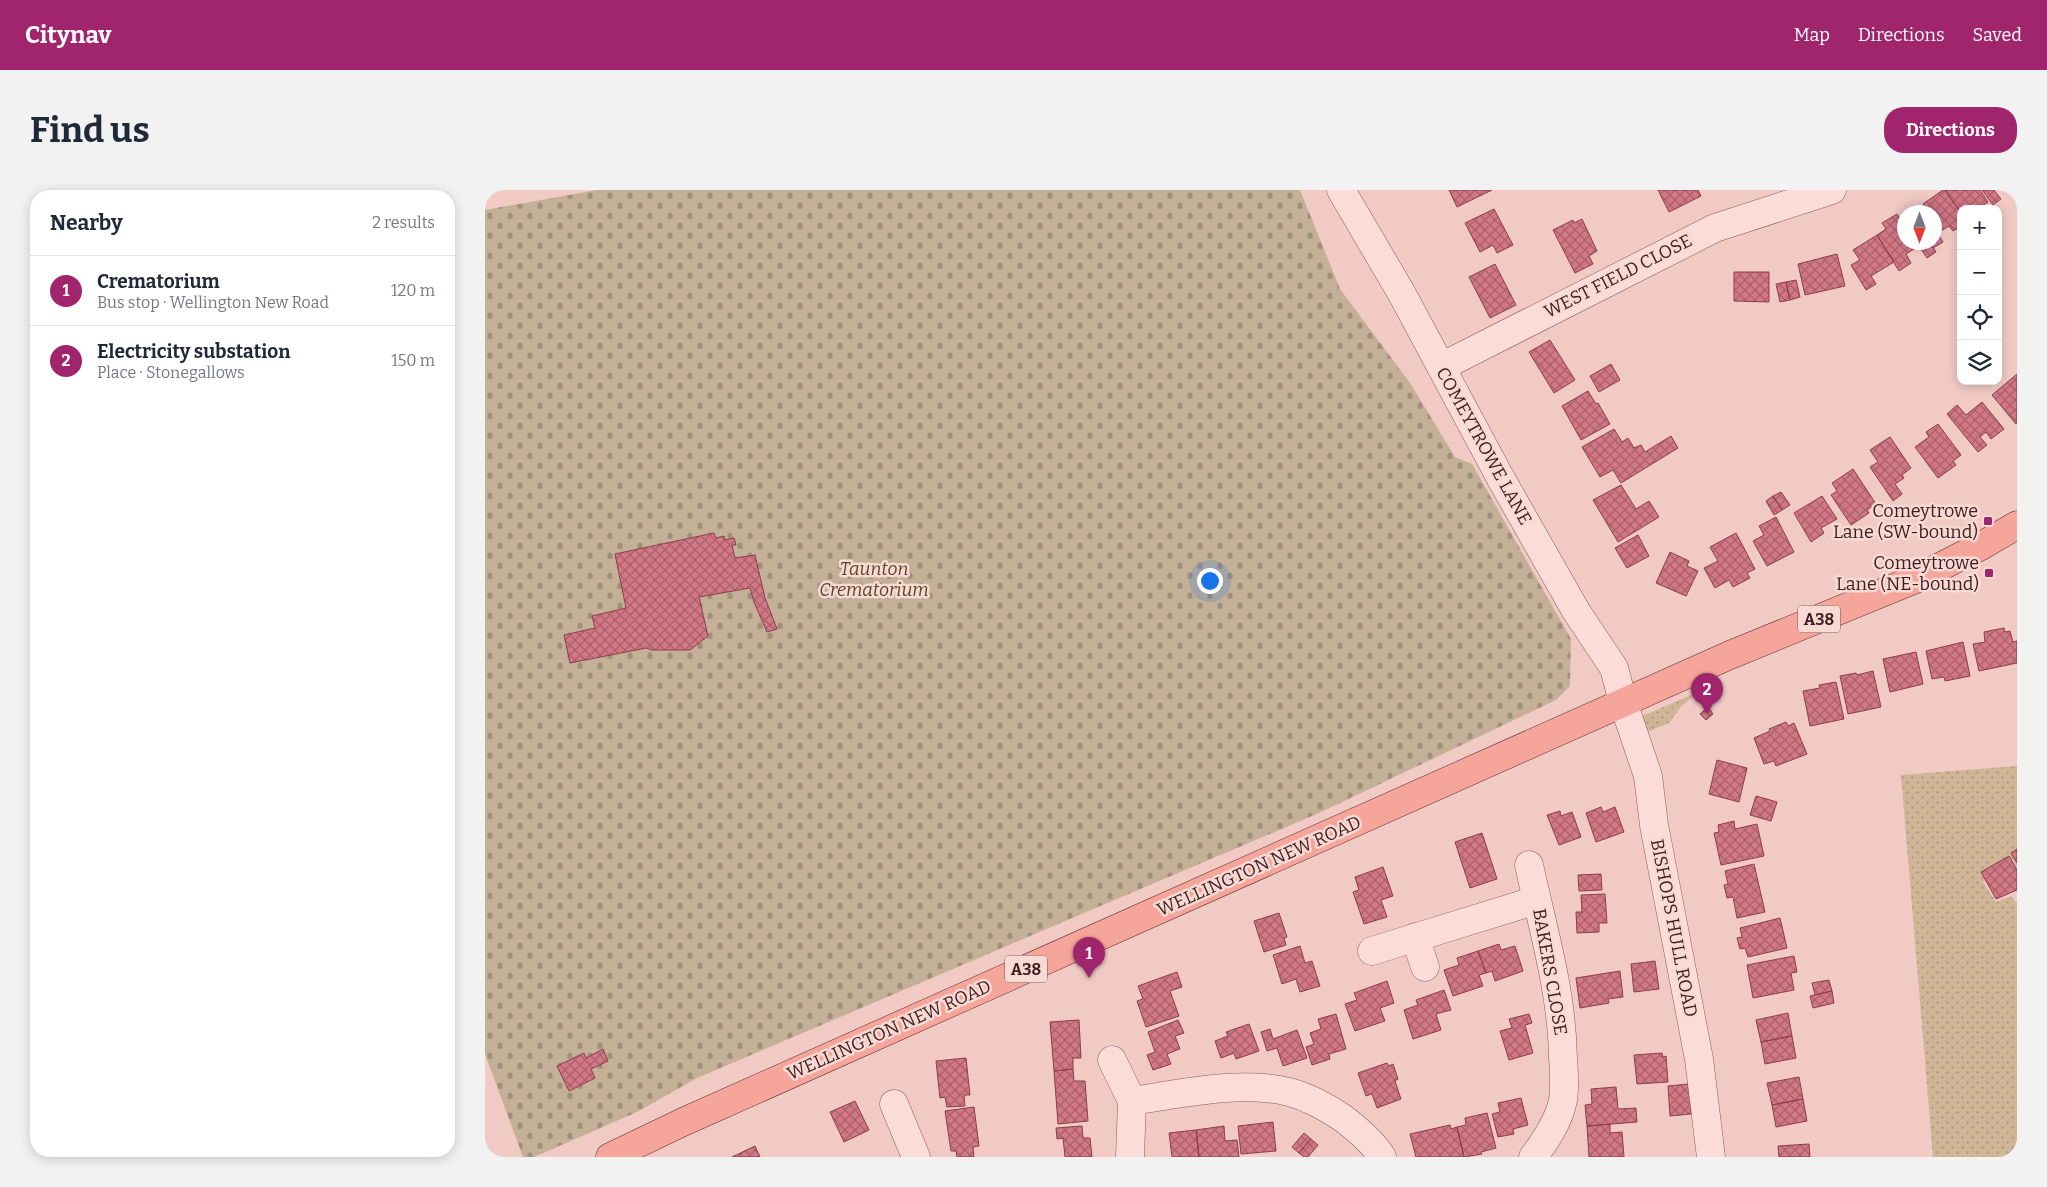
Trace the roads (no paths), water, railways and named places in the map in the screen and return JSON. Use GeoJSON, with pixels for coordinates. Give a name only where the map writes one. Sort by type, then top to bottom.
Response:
{"type":"FeatureCollection","features":[{"type":"Feature","properties":{"kind":"main road","name":"A38"},"geometry":{"type":"LineString","coordinates":[[1623,702],[1730,655],[1918,578],[1981,546],[2017,525]]}},
{"type":"Feature","properties":{"kind":"main road","name":"WELLINGTON NEW ROAD"},"geometry":{"type":"LineString","coordinates":[[610,1157],[683,1122],[1623,702]]}},
{"type":"Feature","properties":{"kind":"street","name":"COMEYTROWE LANE"},"geometry":{"type":"LineString","coordinates":[[1341,190],[1402,294],[1500,477],[1576,611],[1614,668],[1623,702]]}},
{"type":"Feature","properties":{"kind":"street","name":"WEST FIELD CLOSE"},"geometry":{"type":"LineString","coordinates":[[1441,367],[1715,228],[1799,196],[1832,190]]}},
{"type":"Feature","properties":{"kind":"street","name":"BISHOPS HULL ROAD"},"geometry":{"type":"LineString","coordinates":[[1623,702],[1648,776],[1654,826],[1699,1059],[1711,1157]]}},
{"type":"Feature","properties":{"kind":"street","name":"BAKERS CLOSE"},"geometry":{"type":"LineString","coordinates":[[1529,865],[1563,1028],[1564,1070],[1563,1100],[1549,1136],[1533,1157]]}},
{"type":"Feature","properties":{"kind":"street","name":"BAKERS CLOSE"},"geometry":{"type":"LineString","coordinates":[[1372,951],[1537,900]]}},
{"type":"Feature","properties":{"kind":"street"},"geometry":{"type":"LineString","coordinates":[[1415,937],[1425,967]]}},
{"type":"Feature","properties":{"kind":"street"},"geometry":{"type":"LineString","coordinates":[[1112,1060],[1132,1101],[1130,1157]]}},
{"type":"Feature","properties":{"kind":"street"},"geometry":{"type":"LineString","coordinates":[[1132,1101],[1211,1089],[1260,1088],[1289,1092],[1331,1111],[1355,1127],[1382,1157]]}},
{"type":"Feature","properties":{"kind":"street"},"geometry":{"type":"LineString","coordinates":[[894,1104],[912,1156]]}},
{"type":"Feature","properties":{"kind":"place","name":"Comeytrowe Lane (SW-bound)"},"geometry":{"type":"Point","coordinates":[1988,521]}},
{"type":"Feature","properties":{"kind":"place","name":"Comeytrowe Lane (NE-bound)"},"geometry":{"type":"Point","coordinates":[1989,573]}},
{"type":"Feature","properties":{"kind":"place","name":"Electricity substation"},"geometry":{"type":"Point","coordinates":[1707,714]}},
{"type":"Feature","properties":{"kind":"place","name":"Crematorium"},"geometry":{"type":"Point","coordinates":[1089,978]}},
{"type":"Feature","properties":{"kind":"park label","name":"Taunton Crematorium"},"geometry":{"type":"Point","coordinates":[874,579]}}]}
